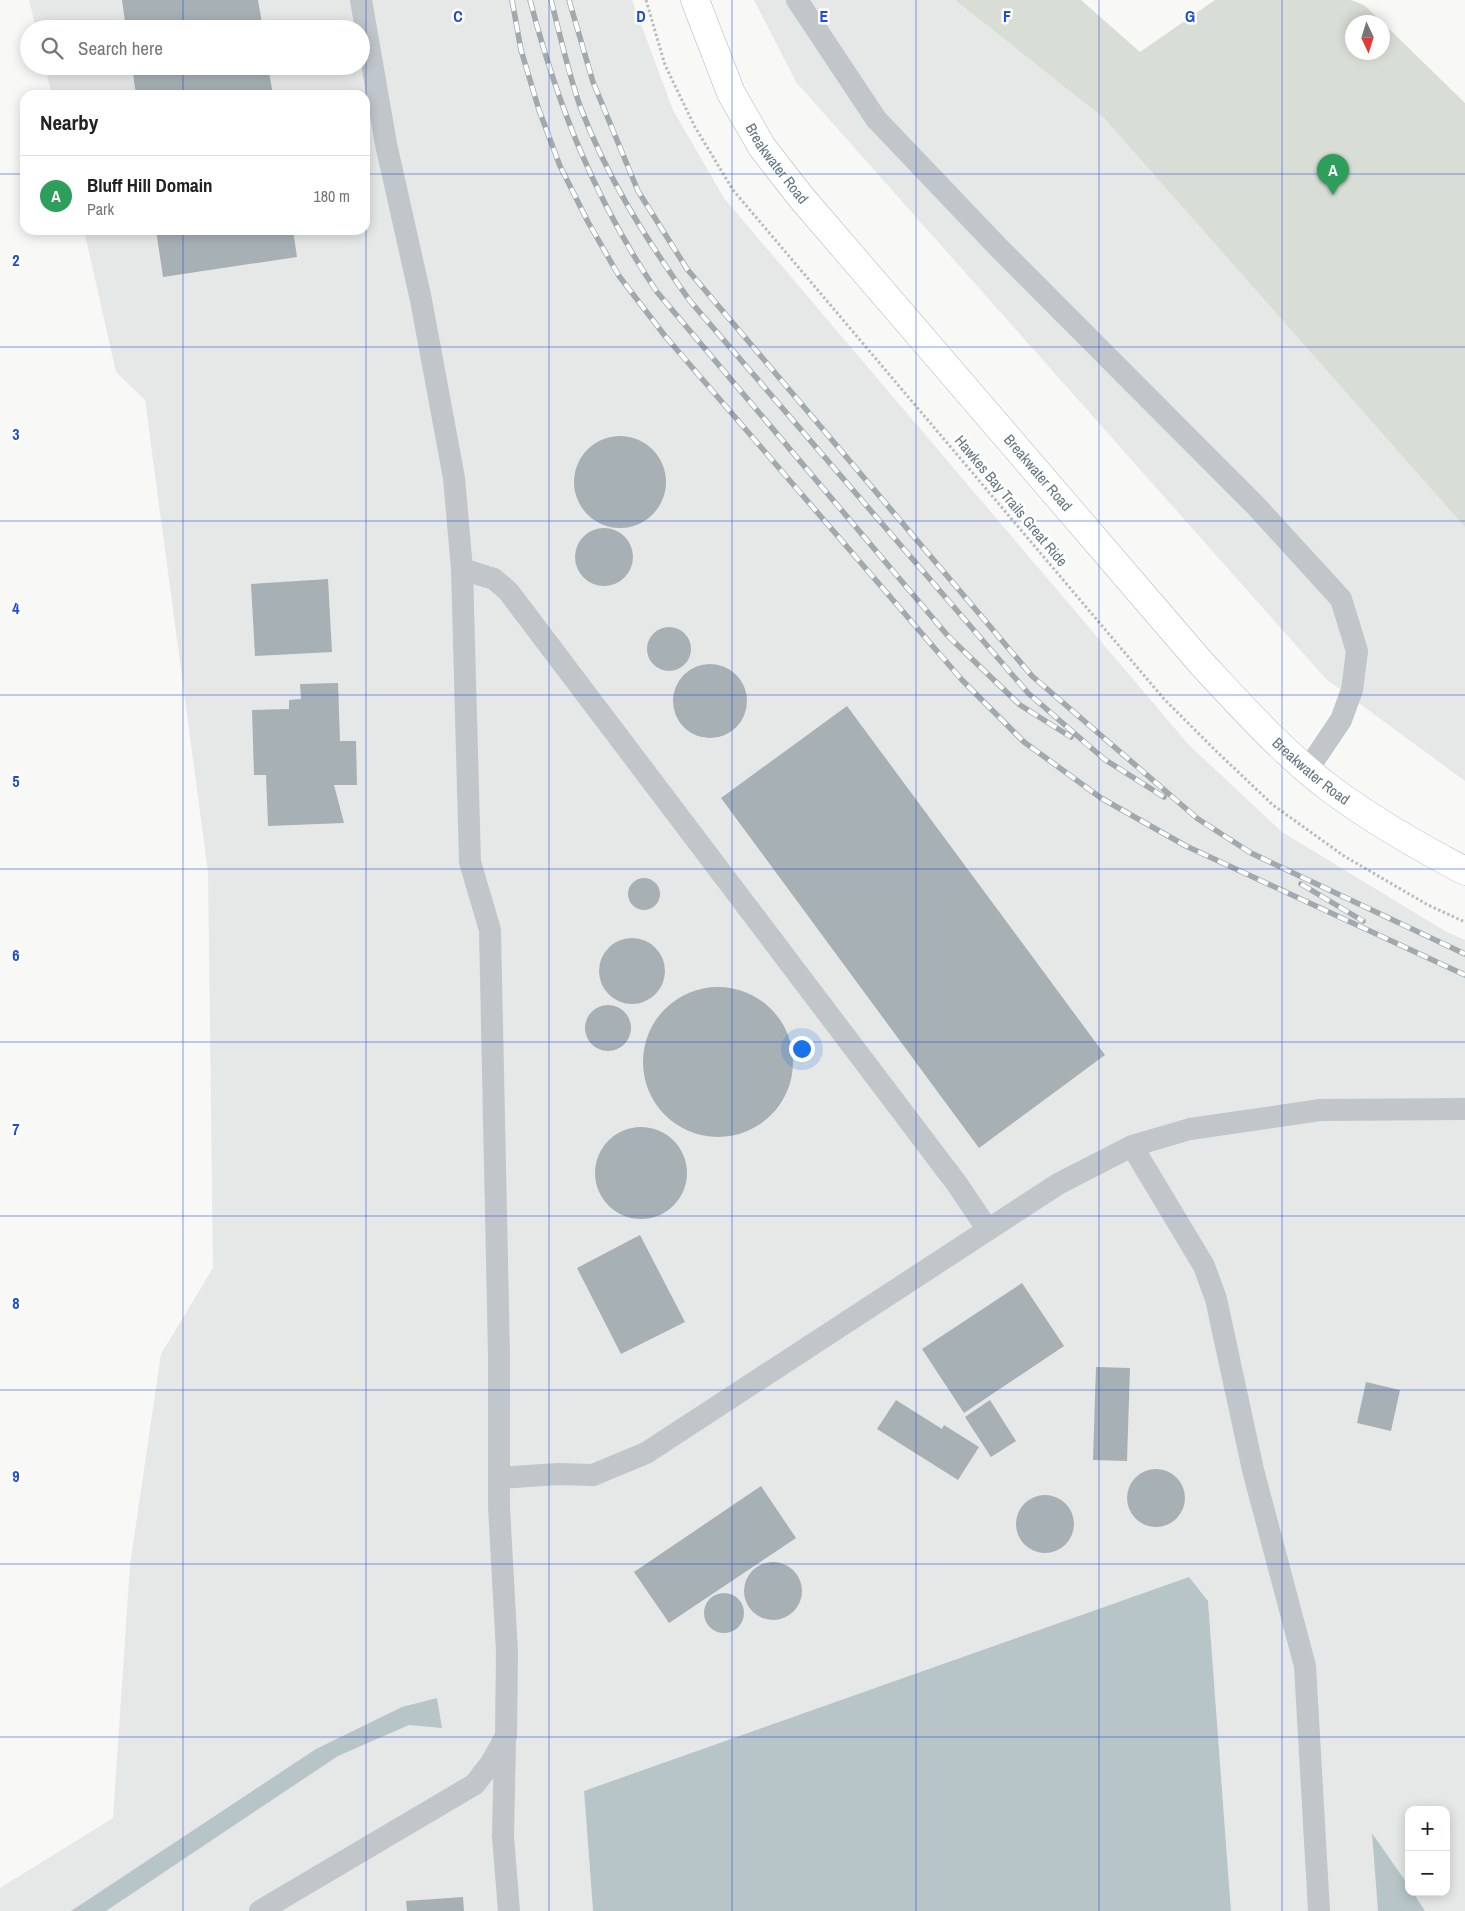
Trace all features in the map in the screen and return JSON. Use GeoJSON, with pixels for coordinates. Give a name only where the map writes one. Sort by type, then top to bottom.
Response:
{"type":"FeatureCollection","features":[{"type":"Feature","properties":{"kind":"highway","name":"Breakwater Road"},"geometry":{"type":"LineString","coordinates":[[695,0],[731,93],[762,147],[800,196],[1202,664],[1265,732],[1332,790],[1399,836],[1465,871]]}},
{"type":"Feature","properties":{"kind":"lane"},"geometry":{"type":"LineString","coordinates":[[361,0],[364,20]]}},
{"type":"Feature","properties":{"kind":"lane"},"geometry":{"type":"LineString","coordinates":[[797,0],[876,119],[998,247],[1256,506],[1340,599],[1357,651],[1352,690],[1341,720],[1308,769]]}},
{"type":"Feature","properties":{"kind":"lane"},"geometry":{"type":"LineString","coordinates":[[370,52],[386,144],[421,300],[452,468],[462,570],[470,862],[490,930],[499,1355],[499,1478],[507,1652],[503,1837],[508,1911]]}},
{"type":"Feature","properties":{"kind":"lane"},"geometry":{"type":"LineString","coordinates":[[462,570],[494,579],[508,591],[957,1184],[988,1230]]}},
{"type":"Feature","properties":{"kind":"lane"},"geometry":{"type":"LineString","coordinates":[[499,1478],[558,1474],[593,1476],[646,1453],[1058,1184],[1132,1146],[1190,1129],[1320,1110],[1465,1109]]}},
{"type":"Feature","properties":{"kind":"lane"},"geometry":{"type":"LineString","coordinates":[[1132,1146],[1204,1266],[1216,1298],[1253,1470],[1305,1666],[1319,1911]]}},
{"type":"Feature","properties":{"kind":"lane"},"geometry":{"type":"LineString","coordinates":[[260,1911],[475,1784],[491,1763],[506,1736]]}},
{"type":"Feature","properties":{"kind":"path","name":"Hawkes Bay Trails Great Ride"},"geometry":{"type":"LineString","coordinates":[[646,0],[665,65],[695,127],[733,190],[1164,699],[1273,805],[1344,856],[1428,905],[1465,922]]}},
{"type":"Feature","properties":{"kind":"shaded area"},"geometry":{"type":"Polygon","coordinates":[[[29,0],[632,0],[673,110],[724,198],[1189,745],[1282,832],[1445,931],[1465,940],[1465,1911],[1425,1911],[1416,1896],[1450,1896],[1450,1806],[1405,1806],[1405,1880],[1373,1834],[1378,1911],[1231,1911],[1208,1601],[584,1791],[593,1911],[0,1911],[0,1888],[113,1818],[130,1565],[161,1354],[213,1268],[208,872],[145,400],[116,372],[85,235],[370,235],[370,90],[51,90],[47,75],[370,75],[370,20],[34,20],[29,0]]]}},
{"type":"Feature","properties":{"kind":"shaded area"},"geometry":{"type":"Polygon","coordinates":[[[754,0],[955,0],[1298,272],[1465,502],[1465,781],[1326,679],[796,82],[754,0]]]}},
{"type":"Feature","properties":{"kind":"shaded area"},"geometry":{"type":"Polygon","coordinates":[[[955,0],[1081,0],[1140,52],[1215,0],[1351,0],[1364,5],[1375,15],[1345,15],[1345,60],[1390,60],[1390,30],[1465,103],[1465,527],[1105,119],[955,0]]]}},
{"type":"Feature","properties":{"kind":"shaded area"},"geometry":{"type":"Polygon","coordinates":[[[1189,1577],[1208,1601],[1231,1911],[593,1911],[584,1791],[1189,1577]]]}},
{"type":"Feature","properties":{"kind":"shaded area"},"geometry":{"type":"Polygon","coordinates":[[[437,1698],[442,1728],[409,1725],[338,1756],[106,1911],[71,1911],[316,1749],[402,1707],[437,1698]]]}},
{"type":"Feature","properties":{"kind":"shaded area"},"geometry":{"type":"Polygon","coordinates":[[[1372,1833],[1405,1880],[1405,1896],[1416,1896],[1425,1911],[1378,1911],[1372,1833]]]}},
{"type":"Feature","properties":{"kind":"building"},"geometry":{"type":"Polygon","coordinates":[[[122,0],[258,0],[261,20],[125,20],[122,0]]]}},
{"type":"Feature","properties":{"kind":"building"},"geometry":{"type":"Polygon","coordinates":[[[133,75],[270,75],[272,90],[135,90],[133,75]]]}},
{"type":"Feature","properties":{"kind":"building"},"geometry":{"type":"Polygon","coordinates":[[[157,235],[294,235],[297,257],[163,277],[157,235]]]}},
{"type":"Feature","properties":{"kind":"building"},"geometry":{"type":"Polygon","coordinates":[[[620,436],[629,437],[646,444],[658,456],[665,473],[665,491],[658,508],[646,520],[629,527],[620,528],[611,527],[594,520],[582,508],[575,491],[574,482],[575,473],[582,456],[594,444],[611,437],[620,436]]]}},
{"type":"Feature","properties":{"kind":"building"},"geometry":{"type":"Polygon","coordinates":[[[604,528],[615,530],[628,541],[633,557],[631,568],[620,581],[604,586],[593,584],[580,573],[575,557],[577,546],[588,533],[604,528]]]}},
{"type":"Feature","properties":{"kind":"building"},"geometry":{"type":"Polygon","coordinates":[[[328,579],[332,652],[255,656],[251,584],[328,579]]]}},
{"type":"Feature","properties":{"kind":"building"},"geometry":{"type":"Polygon","coordinates":[[[673,627],[685,633],[690,640],[690,658],[685,665],[678,670],[665,671],[657,668],[650,661],[647,645],[650,637],[657,630],[673,627]]]}},
{"type":"Feature","properties":{"kind":"building"},"geometry":{"type":"Polygon","coordinates":[[[703,664],[717,664],[731,670],[741,680],[747,694],[745,715],[731,732],[717,738],[703,738],[689,732],[679,722],[673,708],[673,694],[679,680],[689,670],[703,664]]]}},
{"type":"Feature","properties":{"kind":"building"},"geometry":{"type":"Polygon","coordinates":[[[338,683],[340,741],[356,741],[357,785],[334,785],[344,823],[268,826],[266,775],[254,775],[252,710],[289,709],[289,700],[301,699],[300,684],[338,683]]]}},
{"type":"Feature","properties":{"kind":"building"},"geometry":{"type":"Polygon","coordinates":[[[847,706],[1105,1055],[979,1148],[721,798],[847,706]]]}},
{"type":"Feature","properties":{"kind":"building"},"geometry":{"type":"Polygon","coordinates":[[[644,878],[656,882],[660,894],[656,906],[644,910],[632,906],[628,894],[632,882],[644,878]]]}},
{"type":"Feature","properties":{"kind":"building"},"geometry":{"type":"Polygon","coordinates":[[[626,938],[638,938],[656,947],[663,958],[665,971],[663,984],[656,995],[645,1002],[626,1004],[613,999],[604,990],[599,977],[599,965],[604,952],[613,943],[626,938]]]}},
{"type":"Feature","properties":{"kind":"building"},"geometry":{"type":"Polygon","coordinates":[[[718,987],[733,988],[747,993],[771,1009],[787,1033],[792,1047],[792,1077],[787,1091],[771,1115],[747,1131],[733,1136],[718,1137],[703,1136],[689,1131],[665,1115],[649,1091],[644,1077],[643,1062],[644,1047],[649,1033],[665,1009],[689,993],[703,988],[718,987]]]}},
{"type":"Feature","properties":{"kind":"building"},"geometry":{"type":"Polygon","coordinates":[[[608,1005],[621,1009],[627,1015],[631,1028],[627,1041],[621,1047],[608,1051],[595,1047],[589,1041],[585,1028],[589,1015],[595,1009],[608,1005]]]}},
{"type":"Feature","properties":{"kind":"building"},"geometry":{"type":"Polygon","coordinates":[[[641,1127],[659,1131],[673,1141],[683,1155],[687,1173],[683,1191],[673,1205],[659,1215],[641,1219],[623,1215],[609,1205],[599,1191],[595,1173],[599,1155],[609,1141],[623,1131],[641,1127]]]}},
{"type":"Feature","properties":{"kind":"building"},"geometry":{"type":"Polygon","coordinates":[[[640,1235],[685,1322],[621,1354],[577,1268],[640,1235]]]}},
{"type":"Feature","properties":{"kind":"building"},"geometry":{"type":"Polygon","coordinates":[[[1022,1283],[1064,1346],[964,1413],[922,1349],[1022,1283]]]}},
{"type":"Feature","properties":{"kind":"building"},"geometry":{"type":"Polygon","coordinates":[[[1096,1367],[1130,1368],[1127,1461],[1093,1460],[1096,1367]]]}},
{"type":"Feature","properties":{"kind":"building"},"geometry":{"type":"Polygon","coordinates":[[[1366,1382],[1400,1390],[1391,1431],[1357,1423],[1366,1382]]]}},
{"type":"Feature","properties":{"kind":"building"},"geometry":{"type":"Polygon","coordinates":[[[896,1400],[942,1429],[944,1425],[979,1447],[958,1480],[877,1429],[896,1400]]]}},
{"type":"Feature","properties":{"kind":"building"},"geometry":{"type":"Polygon","coordinates":[[[990,1400],[1016,1441],[991,1457],[965,1417],[990,1400]]]}},
{"type":"Feature","properties":{"kind":"building"},"geometry":{"type":"Polygon","coordinates":[[[1150,1469],[1162,1469],[1172,1473],[1181,1482],[1185,1504],[1177,1519],[1162,1527],[1150,1527],[1140,1523],[1131,1514],[1127,1504],[1127,1492],[1131,1482],[1140,1473],[1150,1469]]]}},
{"type":"Feature","properties":{"kind":"building"},"geometry":{"type":"Polygon","coordinates":[[[761,1486],[796,1538],[669,1623],[634,1572],[761,1486]]]}},
{"type":"Feature","properties":{"kind":"building"},"geometry":{"type":"Polygon","coordinates":[[[1039,1495],[1051,1495],[1066,1503],[1074,1518],[1074,1530],[1066,1545],[1051,1553],[1039,1553],[1024,1545],[1016,1530],[1016,1518],[1024,1503],[1039,1495]]]}},
{"type":"Feature","properties":{"kind":"building"},"geometry":{"type":"Polygon","coordinates":[[[773,1562],[784,1564],[797,1575],[802,1591],[800,1602],[789,1615],[773,1620],[762,1618],[749,1607],[744,1591],[746,1580],[757,1567],[773,1562]]]}},
{"type":"Feature","properties":{"kind":"building"},"geometry":{"type":"Polygon","coordinates":[[[724,1593],[738,1599],[744,1613],[738,1627],[724,1633],[710,1627],[704,1613],[710,1599],[724,1593]]]}},
{"type":"Feature","properties":{"kind":"building"},"geometry":{"type":"Polygon","coordinates":[[[463,1897],[464,1911],[407,1911],[406,1901],[463,1897]]]}},
{"type":"Feature","properties":{"kind":"railway"},"geometry":{"type":"LineString","coordinates":[[512,0],[521,50],[539,110],[560,166],[588,222],[619,276],[665,336],[962,680],[1024,742],[1101,798],[1186,846],[1465,975]]}},
{"type":"Feature","properties":{"kind":"railway"},"geometry":{"type":"LineString","coordinates":[[530,0],[553,78],[581,152],[615,223],[657,292],[948,636],[1020,705],[1071,737]]}},
{"type":"Feature","properties":{"kind":"railway"},"geometry":{"type":"LineString","coordinates":[[551,0],[580,106],[602,158],[643,231],[690,301],[1028,693],[1104,759],[1164,797]]}},
{"type":"Feature","properties":{"kind":"railway"},"geometry":{"type":"LineString","coordinates":[[569,0],[593,82],[638,191],[687,269],[1032,676],[1198,819],[1251,853],[1465,954]]}},
{"type":"Feature","properties":{"kind":"railway"},"geometry":{"type":"LineString","coordinates":[[1301,884],[1363,921]]}},
{"type":"Feature","properties":{"kind":"place","name":"Bluff Hill Domain"},"geometry":{"type":"Point","coordinates":[1333,195]}}]}
